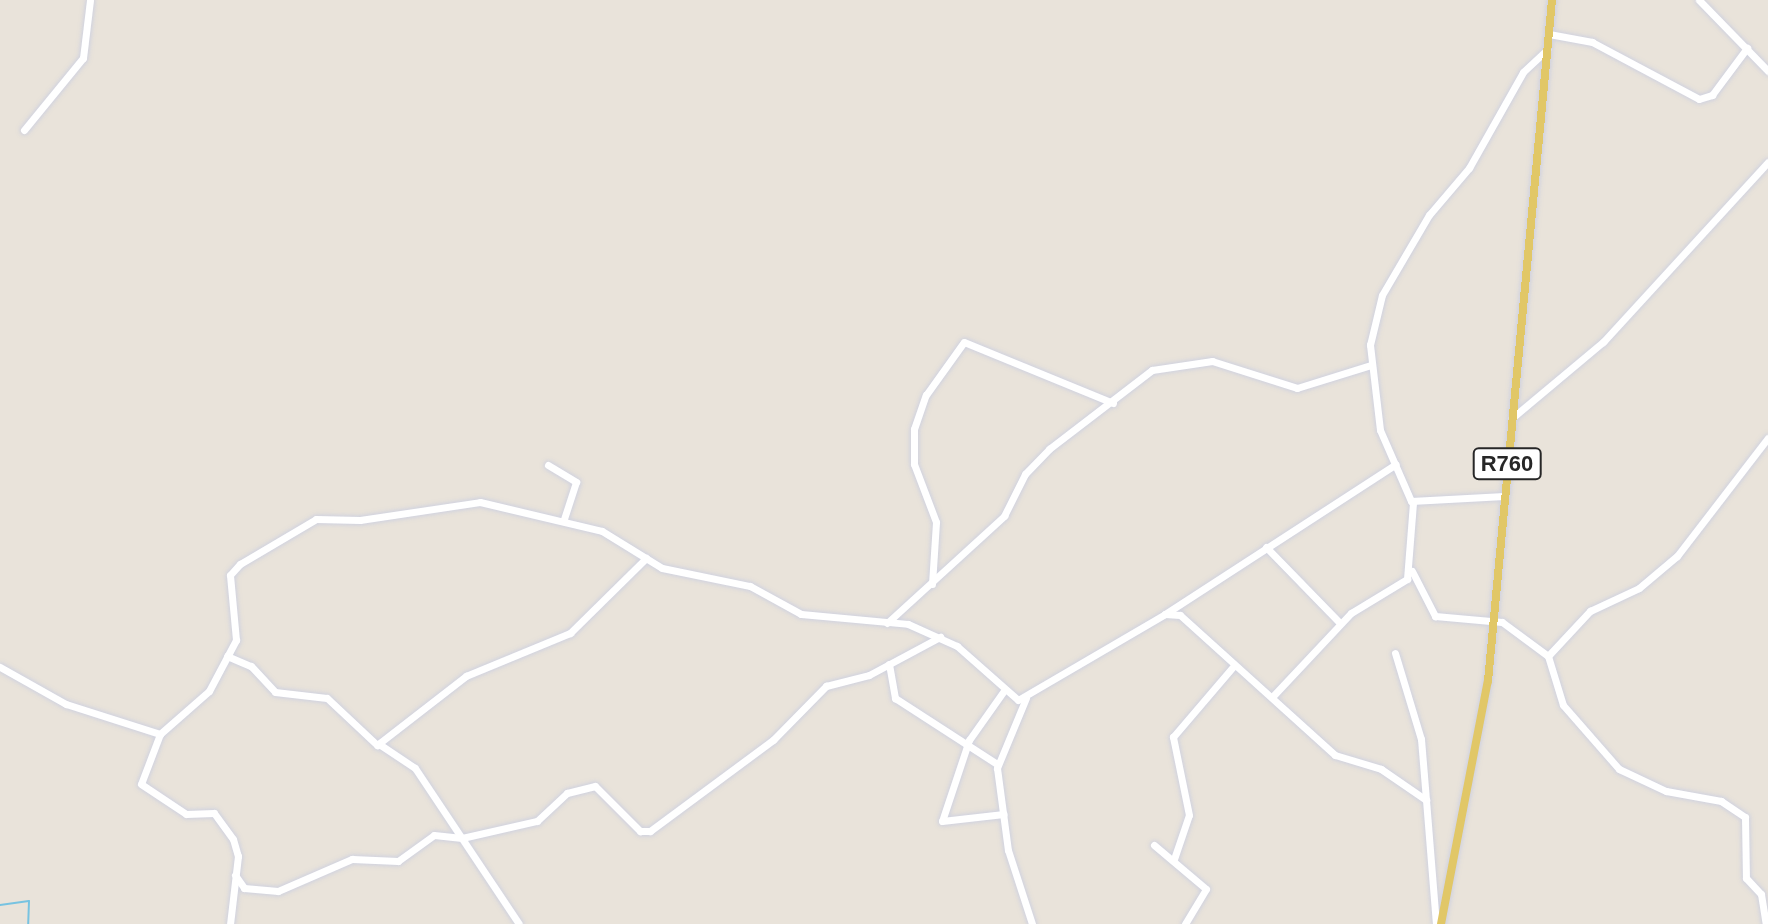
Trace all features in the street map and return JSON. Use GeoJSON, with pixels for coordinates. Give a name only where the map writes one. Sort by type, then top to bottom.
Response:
{"type":"FeatureCollection","features":[{"type":"Feature","properties":{"kind":"main road","name":"R760"},"geometry":{"type":"LineString","coordinates":[[1438,924],[1494,620],[1552,0]]}},
{"type":"Feature","properties":{"kind":"street"},"geometry":{"type":"LineString","coordinates":[[24,130],[77,70],[90,0]]}},
{"type":"Feature","properties":{"kind":"street"},"geometry":{"type":"LineString","coordinates":[[1699,0],[1768,71]]}},
{"type":"Feature","properties":{"kind":"street"},"geometry":{"type":"LineString","coordinates":[[1549,34],[1592,42],[1699,99],[1712,95],[1747,48]]}},
{"type":"Feature","properties":{"kind":"street"},"geometry":{"type":"LineString","coordinates":[[1547,50],[1523,72],[1469,168],[1435,205],[1382,295],[1371,365],[1380,430],[1413,502],[1412,571],[1431,614],[1494,620],[1548,656],[1563,705],[1619,769],[1666,791],[1721,801],[1745,817],[1746,878],[1761,894],[1766,924]]}},
{"type":"Feature","properties":{"kind":"street"},"geometry":{"type":"LineString","coordinates":[[1512,418],[1603,342],[1768,162]]}},
{"type":"Feature","properties":{"kind":"street"},"geometry":{"type":"LineString","coordinates":[[932,584],[936,522],[914,464],[914,429],[926,395],[964,342],[1113,403]]}},
{"type":"Feature","properties":{"kind":"street"},"geometry":{"type":"LineString","coordinates":[[887,623],[1004,516],[1025,474],[1049,449],[1163,366],[1212,361],[1297,388],[1371,365]]}},
{"type":"Feature","properties":{"kind":"street"},"geometry":{"type":"LineString","coordinates":[[1548,656],[1590,611],[1639,588],[1677,556],[1768,438]]}},
{"type":"Feature","properties":{"kind":"street"},"geometry":{"type":"LineString","coordinates":[[1032,924],[1004,814],[997,764],[1026,698],[1165,614],[1396,464]]}},
{"type":"Feature","properties":{"kind":"street"},"geometry":{"type":"LineString","coordinates":[[548,465],[576,482],[564,520]]}},
{"type":"Feature","properties":{"kind":"street"},"geometry":{"type":"LineString","coordinates":[[1413,502],[1504,496]]}},
{"type":"Feature","properties":{"kind":"street"},"geometry":{"type":"LineString","coordinates":[[230,924],[237,850],[217,816],[186,814],[141,784],[160,734],[209,691],[240,632],[230,575],[316,519],[360,520],[480,502],[564,520],[602,531],[646,558],[761,590],[818,619],[887,623],[940,637],[1003,692],[1026,698]]}},
{"type":"Feature","properties":{"kind":"street"},"geometry":{"type":"LineString","coordinates":[[1266,547],[1340,623]]}},
{"type":"Feature","properties":{"kind":"street"},"geometry":{"type":"LineString","coordinates":[[379,744],[466,676],[570,633],[646,558]]}},
{"type":"Feature","properties":{"kind":"street"},"geometry":{"type":"LineString","coordinates":[[1273,696],[1340,623],[1396,591],[1412,571]]}},
{"type":"Feature","properties":{"kind":"street"},"geometry":{"type":"LineString","coordinates":[[1165,614],[1188,620],[1232,668],[1273,696],[1335,755],[1381,769],[1426,800]]}},
{"type":"Feature","properties":{"kind":"street"},"geometry":{"type":"LineString","coordinates":[[233,897],[244,888],[278,891],[352,859],[391,863],[434,835],[462,838],[537,821],[567,793],[595,786],[640,831],[650,831],[773,740],[826,686],[889,664],[940,637]]}},
{"type":"Feature","properties":{"kind":"street"},"geometry":{"type":"LineString","coordinates":[[1395,653],[1421,739],[1438,924]]}},
{"type":"Feature","properties":{"kind":"street"},"geometry":{"type":"LineString","coordinates":[[227,656],[251,666],[275,692],[327,698],[379,744],[415,768],[519,924]]}},
{"type":"Feature","properties":{"kind":"street"},"geometry":{"type":"LineString","coordinates":[[889,664],[895,698],[965,749],[997,764]]}},
{"type":"Feature","properties":{"kind":"street"},"geometry":{"type":"LineString","coordinates":[[0,667],[66,704],[160,734]]}},
{"type":"Feature","properties":{"kind":"street"},"geometry":{"type":"LineString","coordinates":[[1174,859],[1189,815],[1173,737],[1232,668]]}},
{"type":"Feature","properties":{"kind":"street"},"geometry":{"type":"LineString","coordinates":[[1003,692],[965,749],[942,823],[1004,814]]}},
{"type":"Feature","properties":{"kind":"street"},"geometry":{"type":"LineString","coordinates":[[1154,845],[1206,889],[1185,924]]}},
{"type":"Feature","properties":{"kind":"street"},"geometry":{"type":"LineString","coordinates":[[235,875],[244,888]]}},
{"type":"Feature","properties":{"kind":"waterway"},"geometry":{"type":"LineString","coordinates":[[0,905],[29,901],[28,924]]}}]}
